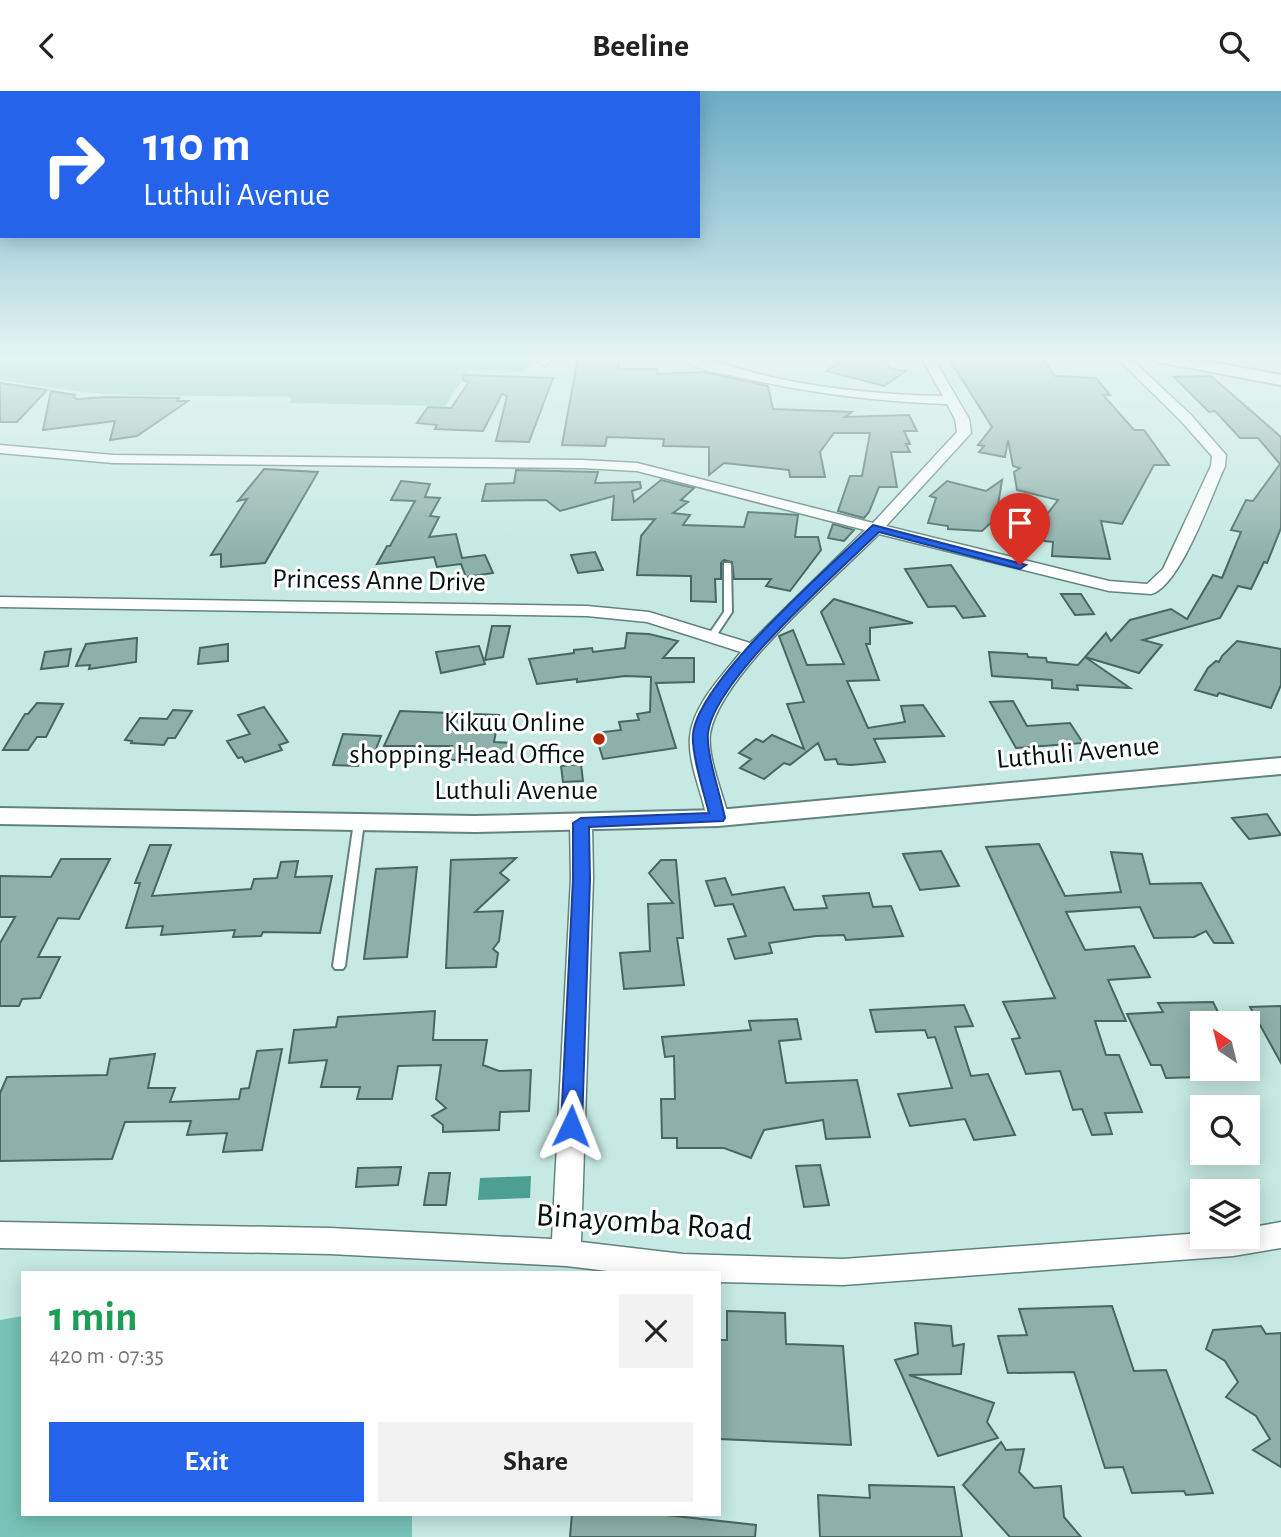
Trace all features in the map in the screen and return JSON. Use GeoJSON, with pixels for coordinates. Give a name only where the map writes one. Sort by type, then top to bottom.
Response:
{"type":"FeatureCollection","features":[{"type":"Feature","properties":{"kind":"street"},"geometry":{"type":"LineString","coordinates":[[718,818],[700,736],[703,721],[718,693],[752,650],[877,527],[964,433],[963,424]]}},
{"type":"Feature","properties":{"kind":"street"},"geometry":{"type":"LineString","coordinates":[[0,449],[113,459],[582,464],[637,467],[1109,586],[1151,589],[1170,571],[1218,466],[1219,455],[1191,424]]}},
{"type":"Feature","properties":{"kind":"street","name":"Princess Anne Drive"},"geometry":{"type":"LineString","coordinates":[[0,601],[587,611],[649,617],[752,650]]}},
{"type":"Feature","properties":{"kind":"street","name":"Luthuli Avenue"},"geometry":{"type":"LineString","coordinates":[[0,816],[581,823],[718,818],[1281,766]]}},
{"type":"Feature","properties":{"kind":"street"},"geometry":{"type":"LineString","coordinates":[[566,1253],[582,879],[581,823]]}},
{"type":"Feature","properties":{"kind":"street","name":"Binayomba Road"},"geometry":{"type":"LineString","coordinates":[[0,1235],[330,1241],[566,1253],[683,1267],[843,1272],[1220,1244],[1281,1235]]}},
{"type":"Feature","properties":{"kind":"lane"},"geometry":{"type":"LineString","coordinates":[[711,637],[728,612],[727,565]]}},
{"type":"Feature","properties":{"kind":"lane"},"geometry":{"type":"LineString","coordinates":[[339,966],[359,822]]}},
{"type":"Feature","properties":{"kind":"shaded area"},"geometry":{"type":"Polygon","coordinates":[[[531,1176],[530,1198],[478,1200],[480,1178],[531,1176]]]}},
{"type":"Feature","properties":{"kind":"shaded area"},"geometry":{"type":"Polygon","coordinates":[[[21,1316],[21,1516],[412,1516],[412,1537],[0,1537],[0,1320],[21,1316]]]}},
{"type":"Feature","properties":{"kind":"building"},"geometry":{"type":"Polygon","coordinates":[[[44,424],[87,424],[43,430],[44,424]]]}},
{"type":"Feature","properties":{"kind":"building"},"geometry":{"type":"Polygon","coordinates":[[[114,424],[154,424],[137,436],[110,440],[114,424]]]}},
{"type":"Feature","properties":{"kind":"building"},"geometry":{"type":"Polygon","coordinates":[[[432,424],[486,424],[483,431],[435,429],[437,425],[432,424]]]}},
{"type":"Feature","properties":{"kind":"building"},"geometry":{"type":"Polygon","coordinates":[[[500,424],[536,424],[529,442],[496,441],[500,424]]]}},
{"type":"Feature","properties":{"kind":"building"},"geometry":{"type":"Polygon","coordinates":[[[566,424],[914,424],[917,431],[904,431],[910,444],[906,444],[910,452],[891,452],[897,487],[879,487],[864,518],[838,511],[850,476],[862,476],[870,433],[834,433],[820,452],[825,477],[790,477],[789,470],[724,463],[709,475],[709,447],[663,446],[664,439],[607,437],[605,446],[562,445],[566,424]]]}},
{"type":"Feature","properties":{"kind":"building"},"geometry":{"type":"Polygon","coordinates":[[[990,424],[1129,424],[1134,430],[1144,430],[1169,465],[1154,465],[1122,524],[1101,521],[1110,559],[1052,556],[1053,542],[1028,539],[1058,500],[1017,490],[1014,472],[1020,468],[1013,466],[1008,440],[1005,457],[979,452],[984,446],[978,445],[992,427],[990,424]]]}},
{"type":"Feature","properties":{"kind":"building"},"geometry":{"type":"Polygon","coordinates":[[[1227,424],[1267,424],[1281,437],[1281,528],[1267,563],[1264,562],[1251,589],[1238,586],[1220,618],[1143,640],[1162,645],[1139,673],[1085,657],[1106,633],[1111,641],[1130,620],[1171,609],[1187,619],[1213,575],[1222,578],[1241,532],[1231,530],[1246,500],[1253,501],[1280,464],[1258,438],[1240,438],[1227,424]]]}},
{"type":"Feature","properties":{"kind":"building"},"geometry":{"type":"Polygon","coordinates":[[[264,469],[318,472],[265,563],[221,567],[221,554],[211,555],[247,499],[238,501],[264,469]]]}},
{"type":"Feature","properties":{"kind":"building"},"geometry":{"type":"Polygon","coordinates":[[[516,470],[598,472],[595,483],[640,482],[641,488],[632,491],[634,502],[661,480],[694,488],[681,500],[688,502],[673,513],[690,515],[683,525],[744,527],[748,512],[798,515],[795,537],[818,537],[821,550],[790,591],[766,586],[771,579],[734,579],[732,562],[724,560],[721,563],[721,579],[715,579],[716,602],[691,601],[691,576],[637,575],[641,536],[655,519],[612,520],[614,496],[560,511],[546,500],[482,501],[486,484],[514,483],[516,470]]]}},
{"type":"Feature","properties":{"kind":"building"},"geometry":{"type":"Polygon","coordinates":[[[1002,480],[996,518],[982,531],[948,529],[948,526],[928,523],[936,498],[930,496],[947,481],[986,491],[1002,480]]]}},
{"type":"Feature","properties":{"kind":"building"},"geometry":{"type":"Polygon","coordinates":[[[401,481],[430,484],[425,497],[440,498],[430,516],[439,517],[429,537],[456,534],[462,558],[485,555],[493,573],[466,577],[461,564],[437,567],[434,557],[377,564],[415,501],[391,500],[401,481]]]}},
{"type":"Feature","properties":{"kind":"building"},"geometry":{"type":"Polygon","coordinates":[[[833,524],[854,530],[844,541],[828,538],[833,524]]]}},
{"type":"Feature","properties":{"kind":"building"},"geometry":{"type":"Polygon","coordinates":[[[595,552],[603,570],[578,573],[571,555],[595,552]]]}},
{"type":"Feature","properties":{"kind":"building"},"geometry":{"type":"Polygon","coordinates":[[[951,565],[985,616],[963,618],[955,606],[928,607],[905,569],[951,565]]]}},
{"type":"Feature","properties":{"kind":"building"},"geometry":{"type":"Polygon","coordinates":[[[1061,594],[1081,594],[1094,614],[1075,615],[1061,594]]]}},
{"type":"Feature","properties":{"kind":"building"},"geometry":{"type":"Polygon","coordinates":[[[834,599],[913,623],[870,628],[870,644],[866,644],[879,680],[847,681],[868,728],[905,722],[901,706],[923,705],[944,736],[874,739],[885,762],[838,764],[836,759],[825,760],[818,743],[790,765],[784,763],[764,779],[740,768],[751,759],[739,753],[756,739],[763,742],[772,735],[804,749],[787,704],[804,702],[779,636],[793,630],[807,665],[844,664],[821,612],[834,599]]]}},
{"type":"Feature","properties":{"kind":"building"},"geometry":{"type":"Polygon","coordinates":[[[492,626],[510,626],[503,657],[485,660],[492,626]]]}},
{"type":"Feature","properties":{"kind":"building"},"geometry":{"type":"Polygon","coordinates":[[[627,633],[649,634],[678,641],[663,658],[694,658],[694,682],[656,683],[676,748],[603,759],[595,733],[621,730],[619,722],[639,720],[637,714],[650,712],[651,677],[625,676],[537,684],[529,659],[574,653],[574,650],[592,648],[593,652],[625,648],[627,633]]]}},
{"type":"Feature","properties":{"kind":"building"},"geometry":{"type":"Polygon","coordinates":[[[137,638],[136,662],[89,669],[90,665],[76,666],[86,644],[137,638]]]}},
{"type":"Feature","properties":{"kind":"building"},"geometry":{"type":"Polygon","coordinates":[[[1237,641],[1281,649],[1281,685],[1271,708],[1219,693],[1217,696],[1195,690],[1208,668],[1216,661],[1219,662],[1237,641]]]}},
{"type":"Feature","properties":{"kind":"building"},"geometry":{"type":"Polygon","coordinates":[[[228,644],[228,661],[198,664],[200,648],[228,644]]]}},
{"type":"Feature","properties":{"kind":"building"},"geometry":{"type":"Polygon","coordinates":[[[479,646],[485,664],[441,673],[436,652],[479,646]]]}},
{"type":"Feature","properties":{"kind":"building"},"geometry":{"type":"Polygon","coordinates":[[[71,649],[68,666],[41,669],[45,652],[71,649]]]}},
{"type":"Feature","properties":{"kind":"building"},"geometry":{"type":"Polygon","coordinates":[[[989,652],[1027,654],[1028,657],[1046,658],[1047,662],[1078,665],[1085,657],[1130,688],[1077,685],[1078,690],[1052,688],[1052,680],[992,676],[989,652]]]}},
{"type":"Feature","properties":{"kind":"building"},"geometry":{"type":"Polygon","coordinates":[[[1013,701],[1027,726],[1070,723],[1083,743],[1016,748],[990,702],[1013,701]]]}},
{"type":"Feature","properties":{"kind":"building"},"geometry":{"type":"Polygon","coordinates":[[[37,703],[63,704],[46,737],[37,737],[28,750],[3,750],[25,714],[37,703]]]}},
{"type":"Feature","properties":{"kind":"building"},"geometry":{"type":"Polygon","coordinates":[[[264,707],[288,742],[279,745],[282,750],[245,762],[242,757],[238,758],[227,741],[250,734],[238,715],[264,707]]]}},
{"type":"Feature","properties":{"kind":"building"},"geometry":{"type":"Polygon","coordinates":[[[173,710],[192,711],[175,738],[168,738],[164,745],[131,743],[132,741],[125,740],[140,718],[167,719],[173,710]]]}},
{"type":"Feature","properties":{"kind":"building"},"geometry":{"type":"Polygon","coordinates":[[[400,711],[499,715],[494,742],[514,743],[510,760],[448,760],[452,746],[384,746],[400,711]]]}},
{"type":"Feature","properties":{"kind":"building"},"geometry":{"type":"Polygon","coordinates":[[[343,734],[381,736],[373,757],[361,756],[358,766],[333,765],[343,734]]]}},
{"type":"Feature","properties":{"kind":"building"},"geometry":{"type":"Polygon","coordinates":[[[581,764],[583,781],[563,782],[561,766],[581,764]]]}},
{"type":"Feature","properties":{"kind":"building"},"geometry":{"type":"Polygon","coordinates":[[[1267,814],[1281,835],[1249,839],[1232,818],[1267,814]]]}},
{"type":"Feature","properties":{"kind":"building"},"geometry":{"type":"Polygon","coordinates":[[[1039,844],[1065,896],[1121,892],[1111,852],[1142,854],[1150,884],[1201,883],[1233,943],[1214,943],[1206,931],[1194,937],[1154,938],[1140,907],[1066,912],[1085,950],[1134,946],[1150,977],[1108,980],[1126,1021],[1095,1021],[1106,1055],[1119,1055],[1142,1112],[1105,1113],[1112,1134],[1092,1135],[1082,1109],[1073,1110],[1060,1071],[1026,1074],[1012,1039],[1020,1038],[1003,1002],[1055,998],[986,847],[1039,844]]]}},
{"type":"Feature","properties":{"kind":"building"},"geometry":{"type":"Polygon","coordinates":[[[150,845],[171,845],[152,896],[251,889],[254,879],[277,878],[281,862],[298,861],[295,877],[332,876],[320,933],[263,932],[261,936],[233,937],[235,930],[161,935],[163,926],[126,928],[140,883],[135,883],[150,845]]]}},
{"type":"Feature","properties":{"kind":"building"},"geometry":{"type":"Polygon","coordinates":[[[941,851],[959,886],[920,890],[903,854],[941,851]]]}},
{"type":"Feature","properties":{"kind":"building"},"geometry":{"type":"Polygon","coordinates":[[[516,858],[500,873],[509,880],[475,912],[503,911],[499,941],[493,949],[498,953],[496,967],[446,968],[451,860],[516,858]]]}},
{"type":"Feature","properties":{"kind":"building"},"geometry":{"type":"Polygon","coordinates":[[[61,859],[110,859],[79,919],[58,918],[38,957],[60,957],[40,998],[22,999],[19,1006],[0,1006],[0,943],[15,917],[0,917],[0,876],[51,877],[61,859]]]}},
{"type":"Feature","properties":{"kind":"building"},"geometry":{"type":"Polygon","coordinates":[[[661,860],[676,860],[683,938],[677,938],[684,985],[624,989],[620,953],[650,951],[648,904],[673,903],[649,873],[661,860]]]}},
{"type":"Feature","properties":{"kind":"building"},"geometry":{"type":"Polygon","coordinates":[[[417,867],[407,957],[364,959],[376,869],[417,867]]]}},
{"type":"Feature","properties":{"kind":"building"},"geometry":{"type":"Polygon","coordinates":[[[725,878],[732,895],[784,887],[794,910],[827,908],[823,896],[869,893],[873,907],[891,906],[903,936],[846,940],[844,935],[816,936],[769,943],[772,953],[735,959],[728,939],[746,936],[733,904],[715,906],[706,881],[725,878]]]}},
{"type":"Feature","properties":{"kind":"building"},"geometry":{"type":"Polygon","coordinates":[[[1213,1002],[1218,1011],[1190,1011],[1190,1077],[1166,1078],[1161,1065],[1151,1065],[1127,1014],[1163,1012],[1158,1003],[1213,1002]]]}},
{"type":"Feature","properties":{"kind":"building"},"geometry":{"type":"Polygon","coordinates":[[[964,1005],[973,1026],[955,1027],[971,1076],[988,1074],[1015,1135],[974,1140],[965,1119],[910,1126],[898,1094],[952,1088],[935,1037],[928,1038],[925,1030],[876,1032],[870,1010],[964,1005]]]}},
{"type":"Feature","properties":{"kind":"building"},"geometry":{"type":"Polygon","coordinates":[[[1281,1006],[1281,1063],[1260,1025],[1260,1011],[1252,1011],[1250,1007],[1281,1006]]]}},
{"type":"Feature","properties":{"kind":"building"},"geometry":{"type":"Polygon","coordinates":[[[435,1011],[433,1040],[487,1040],[483,1065],[499,1071],[531,1070],[529,1111],[500,1112],[499,1130],[443,1132],[443,1125],[432,1116],[446,1108],[436,1099],[441,1065],[398,1066],[392,1099],[357,1099],[360,1087],[321,1087],[327,1060],[289,1063],[294,1030],[336,1027],[338,1017],[435,1011]]]}},
{"type":"Feature","properties":{"kind":"building"},"geometry":{"type":"Polygon","coordinates":[[[797,1019],[801,1039],[779,1041],[786,1083],[857,1080],[870,1137],[826,1139],[823,1120],[764,1130],[751,1158],[724,1148],[677,1148],[677,1138],[662,1138],[661,1099],[675,1099],[674,1056],[665,1057],[662,1037],[751,1030],[749,1021],[797,1019]]]}},
{"type":"Feature","properties":{"kind":"building"},"geometry":{"type":"Polygon","coordinates":[[[282,1049],[262,1150],[223,1152],[227,1133],[187,1135],[191,1121],[125,1122],[112,1159],[0,1161],[0,1093],[7,1077],[107,1075],[110,1059],[155,1054],[148,1088],[175,1088],[170,1102],[239,1099],[241,1089],[249,1088],[257,1051],[282,1049]]]}},
{"type":"Feature","properties":{"kind":"building"},"geometry":{"type":"Polygon","coordinates":[[[820,1165],[829,1205],[804,1207],[796,1166],[820,1165]]]}},
{"type":"Feature","properties":{"kind":"building"},"geometry":{"type":"Polygon","coordinates":[[[401,1167],[398,1185],[356,1187],[358,1168],[401,1167]]]}},
{"type":"Feature","properties":{"kind":"building"},"geometry":{"type":"Polygon","coordinates":[[[429,1173],[450,1173],[446,1205],[424,1205],[429,1173]]]}},
{"type":"Feature","properties":{"kind":"building"},"geometry":{"type":"Polygon","coordinates":[[[1112,1306],[1134,1371],[1166,1370],[1213,1493],[1132,1493],[1123,1467],[1105,1468],[1074,1372],[1008,1373],[998,1336],[1027,1335],[1019,1309],[1112,1306]]]}},
{"type":"Feature","properties":{"kind":"building"},"geometry":{"type":"Polygon","coordinates":[[[727,1311],[785,1313],[786,1344],[843,1346],[851,1445],[721,1439],[721,1340],[727,1340],[727,1311]]]}},
{"type":"Feature","properties":{"kind":"building"},"geometry":{"type":"Polygon","coordinates":[[[915,1323],[951,1326],[953,1346],[964,1344],[961,1374],[909,1375],[994,1403],[987,1422],[998,1438],[938,1456],[895,1360],[918,1354],[915,1323]]]}},
{"type":"Feature","properties":{"kind":"building"},"geometry":{"type":"Polygon","coordinates":[[[1261,1326],[1266,1334],[1281,1333],[1281,1467],[1253,1450],[1270,1439],[1256,1416],[1226,1397],[1238,1382],[1225,1361],[1206,1349],[1213,1330],[1261,1326]]]}},
{"type":"Feature","properties":{"kind":"building"},"geometry":{"type":"Polygon","coordinates":[[[1001,1442],[1006,1450],[1024,1449],[1019,1472],[1034,1488],[1061,1486],[1064,1517],[1081,1537],[1010,1537],[963,1485],[1001,1442]]]}},
{"type":"Feature","properties":{"kind":"building"},"geometry":{"type":"Polygon","coordinates":[[[869,1485],[954,1487],[962,1537],[820,1537],[818,1495],[870,1498],[869,1485]]]}},
{"type":"Feature","properties":{"kind":"building"},"geometry":{"type":"Polygon","coordinates":[[[572,1516],[675,1516],[756,1525],[755,1537],[570,1537],[572,1516]]]}},
{"type":"Feature","properties":{"kind":"place","name":"Kikuu Online shopping Head Office"},"geometry":{"type":"Point","coordinates":[599,739]}},
{"type":"Feature","properties":{"kind":"route"},"geometry":{"type":"LineString","coordinates":[[571,1126],[582,879],[581,823],[718,818],[700,736],[703,721],[718,693],[752,650],[877,527],[1020,565]]}}]}
